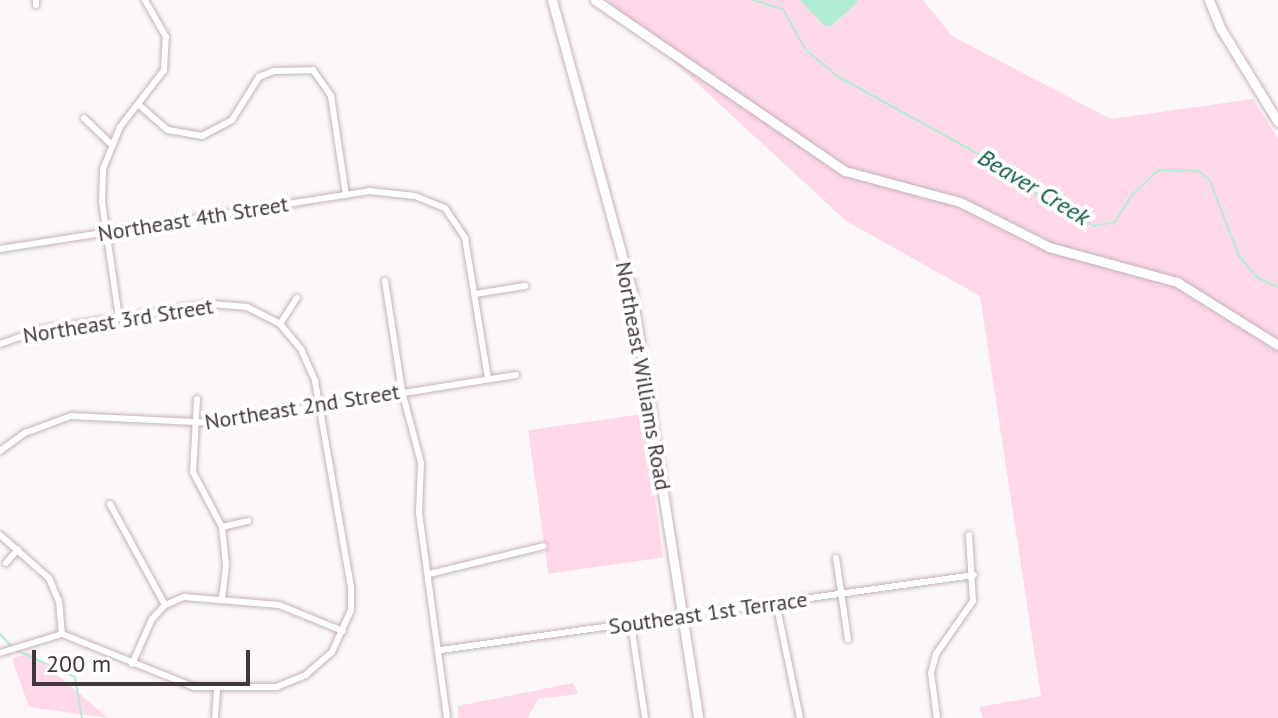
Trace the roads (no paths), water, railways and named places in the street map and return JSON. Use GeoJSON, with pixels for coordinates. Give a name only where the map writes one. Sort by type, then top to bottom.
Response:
{"type":"FeatureCollection","features":[{"type":"Feature","properties":{"kind":"street"},"geometry":{"type":"LineString","coordinates":[[119,318],[102,192],[110,143],[157,86],[167,54],[160,21],[145,0]]}},
{"type":"Feature","properties":{"kind":"street","name":"Northeast Williams Road"},"geometry":{"type":"LineString","coordinates":[[552,0],[631,288],[698,718]]}},
{"type":"Feature","properties":{"kind":"street"},"geometry":{"type":"LineString","coordinates":[[595,0],[845,171],[960,202],[1049,247],[1177,282],[1278,345]]}},
{"type":"Feature","properties":{"kind":"street"},"geometry":{"type":"LineString","coordinates":[[1209,0],[1221,29],[1278,122]]}},
{"type":"Feature","properties":{"kind":"street"},"geometry":{"type":"LineString","coordinates":[[139,105],[168,130],[202,136],[232,120],[259,77],[274,71],[313,70],[331,96],[346,195]]}},
{"type":"Feature","properties":{"kind":"street"},"geometry":{"type":"LineString","coordinates":[[84,118],[110,143]]}},
{"type":"Feature","properties":{"kind":"street","name":"Northeast 4th Street"},"geometry":{"type":"LineString","coordinates":[[0,249],[346,195],[386,191],[425,198],[452,215],[465,238],[488,379]]}},
{"type":"Feature","properties":{"kind":"street"},"geometry":{"type":"LineString","coordinates":[[385,281],[402,391],[421,463],[419,513],[441,650],[447,718]]}},
{"type":"Feature","properties":{"kind":"street"},"geometry":{"type":"LineString","coordinates":[[475,294],[525,286]]}},
{"type":"Feature","properties":{"kind":"street"},"geometry":{"type":"LineString","coordinates":[[0,653],[62,634],[171,681],[217,690],[289,684],[322,663],[343,631],[351,587],[309,364],[280,324],[297,298]]}},
{"type":"Feature","properties":{"kind":"street","name":"Northeast 3rd Street"},"geometry":{"type":"LineString","coordinates":[[0,344],[40,330],[229,304],[280,324]]}},
{"type":"Feature","properties":{"kind":"street","name":"Northeast 2nd Street"},"geometry":{"type":"LineString","coordinates":[[0,451],[25,433],[71,416],[99,413],[196,424],[516,375]]}},
{"type":"Feature","properties":{"kind":"street"},"geometry":{"type":"LineString","coordinates":[[197,399],[193,472],[222,527],[226,566],[222,598]]}},
{"type":"Feature","properties":{"kind":"street"},"geometry":{"type":"LineString","coordinates":[[110,504],[143,573],[165,605]]}},
{"type":"Feature","properties":{"kind":"street"},"geometry":{"type":"LineString","coordinates":[[222,527],[248,521]]}},
{"type":"Feature","properties":{"kind":"street"},"geometry":{"type":"LineString","coordinates":[[0,535],[53,585],[62,634]]}},
{"type":"Feature","properties":{"kind":"street"},"geometry":{"type":"LineString","coordinates":[[937,718],[931,673],[936,654],[966,617],[973,601],[974,575],[969,535]]}},
{"type":"Feature","properties":{"kind":"street"},"geometry":{"type":"LineString","coordinates":[[429,574],[544,546]]}},
{"type":"Feature","properties":{"kind":"street"},"geometry":{"type":"LineString","coordinates":[[6,563],[18,549]]}},
{"type":"Feature","properties":{"kind":"street"},"geometry":{"type":"LineString","coordinates":[[836,558],[848,639]]}},
{"type":"Feature","properties":{"kind":"street","name":"Southeast 1st Terrace"},"geometry":{"type":"LineString","coordinates":[[441,650],[974,575]]}},
{"type":"Feature","properties":{"kind":"street"},"geometry":{"type":"LineString","coordinates":[[132,664],[152,619],[165,605],[193,596],[279,605],[343,631]]}},
{"type":"Feature","properties":{"kind":"street"},"geometry":{"type":"LineString","coordinates":[[776,603],[800,718]]}},
{"type":"Feature","properties":{"kind":"street"},"geometry":{"type":"LineString","coordinates":[[631,624],[645,718]]}},
{"type":"Feature","properties":{"kind":"street"},"geometry":{"type":"LineString","coordinates":[[289,684],[293,694]]}},
{"type":"Feature","properties":{"kind":"street"},"geometry":{"type":"LineString","coordinates":[[215,718],[217,690]]}},
{"type":"Feature","properties":{"kind":"waterway","name":"Beaver Creek"},"geometry":{"type":"LineString","coordinates":[[753,0],[783,9],[805,49],[837,76],[1011,172],[1039,196],[1094,226],[1115,222],[1132,195],[1159,170],[1198,171],[1209,179],[1239,256],[1258,278],[1278,287]]}},
{"type":"Feature","properties":{"kind":"waterway"},"geometry":{"type":"LineString","coordinates":[[0,634],[11,646]]}},
{"type":"Feature","properties":{"kind":"waterway"},"geometry":{"type":"LineString","coordinates":[[16,650],[75,677],[82,718]]}}]}
